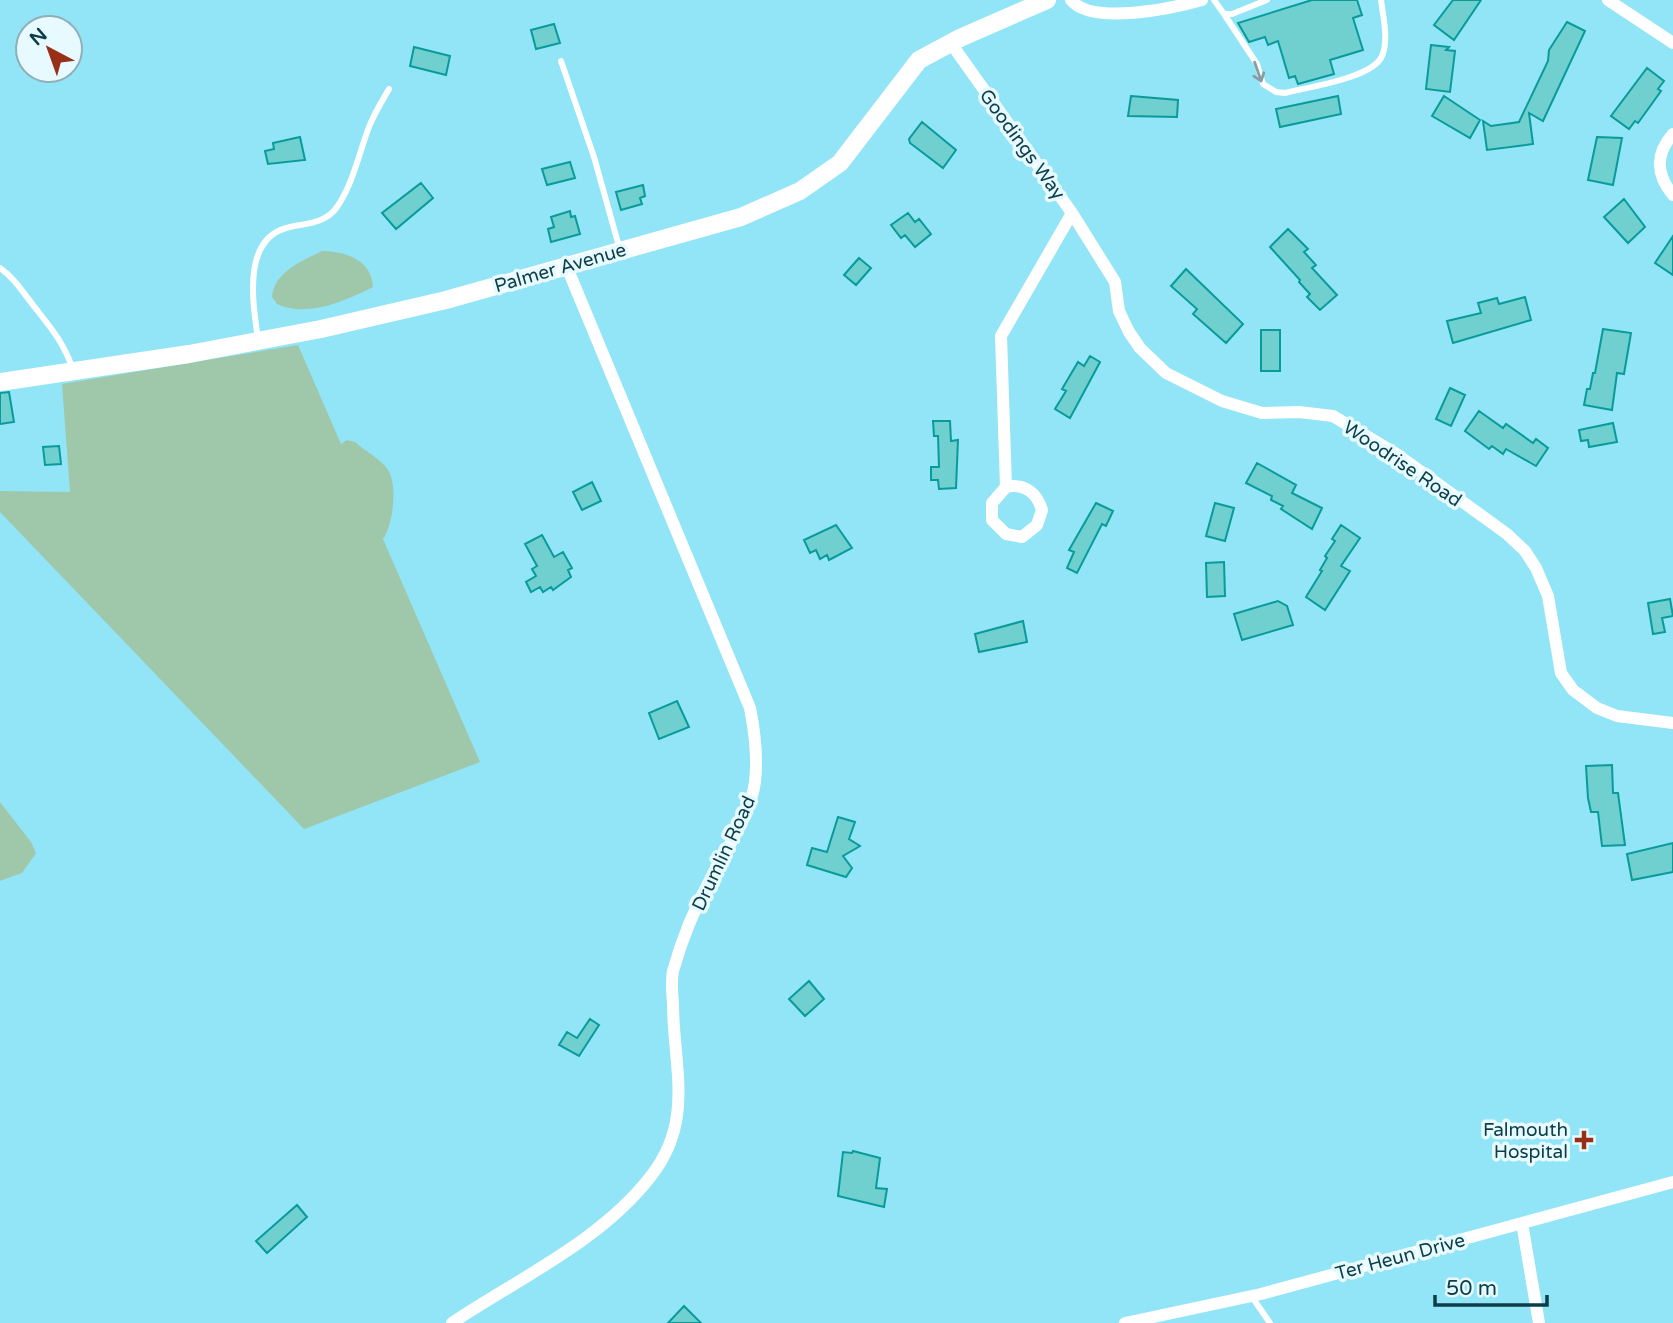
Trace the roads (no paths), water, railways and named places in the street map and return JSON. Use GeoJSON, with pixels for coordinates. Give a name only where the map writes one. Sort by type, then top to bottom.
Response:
{"type":"FeatureCollection","features":[{"type":"Feature","properties":{"kind":"main road","name":"Palmer Avenue"},"geometry":{"type":"LineString","coordinates":[[0,382],[258,341],[446,300],[741,217],[800,191],[840,163],[919,60],[950,42],[1047,0]]}},
{"type":"Feature","properties":{"kind":"street"},"geometry":{"type":"LineString","coordinates":[[1071,0],[1086,10],[1138,12],[1202,0]]}},
{"type":"Feature","properties":{"kind":"street"},"geometry":{"type":"LineString","coordinates":[[1608,0],[1673,43]]}},
{"type":"Feature","properties":{"kind":"street","name":"Goodings Way"},"geometry":{"type":"LineString","coordinates":[[950,42],[1072,213],[1001,336],[1006,487],[992,503],[992,520],[1006,534],[1022,537],[1040,520],[1040,503],[1027,488],[1006,487]]}},
{"type":"Feature","properties":{"kind":"street"},"geometry":{"type":"LineString","coordinates":[[1673,134],[1666,141],[1659,162],[1660,177],[1673,195]]}},
{"type":"Feature","properties":{"kind":"street","name":"Woodrise Road"},"geometry":{"type":"LineString","coordinates":[[1072,213],[1115,282],[1119,311],[1129,332],[1140,348],[1166,373],[1222,401],[1262,413],[1299,412],[1334,416],[1398,455],[1507,534],[1525,551],[1548,596],[1561,673],[1573,690],[1597,708],[1616,716],[1673,723]]}},
{"type":"Feature","properties":{"kind":"street","name":"Drumlin Road"},"geometry":{"type":"LineString","coordinates":[[452,1323],[518,1282],[620,1211],[652,1176],[668,1150],[678,1118],[680,1069],[673,1028],[673,974],[688,927],[747,810],[755,784],[757,749],[750,708],[566,265]]}},
{"type":"Feature","properties":{"kind":"street","name":"Ter Heun Drive"},"geometry":{"type":"LineString","coordinates":[[1125,1323],[1252,1297],[1673,1182]]}},
{"type":"Feature","properties":{"kind":"street"},"geometry":{"type":"LineString","coordinates":[[1522,1223],[1539,1323]]}},
{"type":"Feature","properties":{"kind":"lane"},"geometry":{"type":"LineString","coordinates":[[1214,0],[1257,64],[1263,84],[1276,92],[1285,93],[1350,77],[1372,68],[1381,58],[1385,45],[1381,0]]}},
{"type":"Feature","properties":{"kind":"lane"},"geometry":{"type":"LineString","coordinates":[[1224,14],[1232,14],[1267,0]]}},
{"type":"Feature","properties":{"kind":"lane"},"geometry":{"type":"LineString","coordinates":[[561,61],[594,157],[620,250]]}},
{"type":"Feature","properties":{"kind":"lane"},"geometry":{"type":"LineString","coordinates":[[258,341],[251,290],[262,247],[286,228],[324,219],[336,210],[370,123],[389,89]]}},
{"type":"Feature","properties":{"kind":"lane"},"geometry":{"type":"LineString","coordinates":[[0,268],[12,277],[55,330],[66,349],[74,372]]}},
{"type":"Feature","properties":{"kind":"lane"},"geometry":{"type":"LineString","coordinates":[[1252,1297],[1270,1323]]}},
{"type":"Feature","properties":{"kind":"place","name":"Falmouth Hospital"},"geometry":{"type":"Point","coordinates":[1584,1140]}}]}
